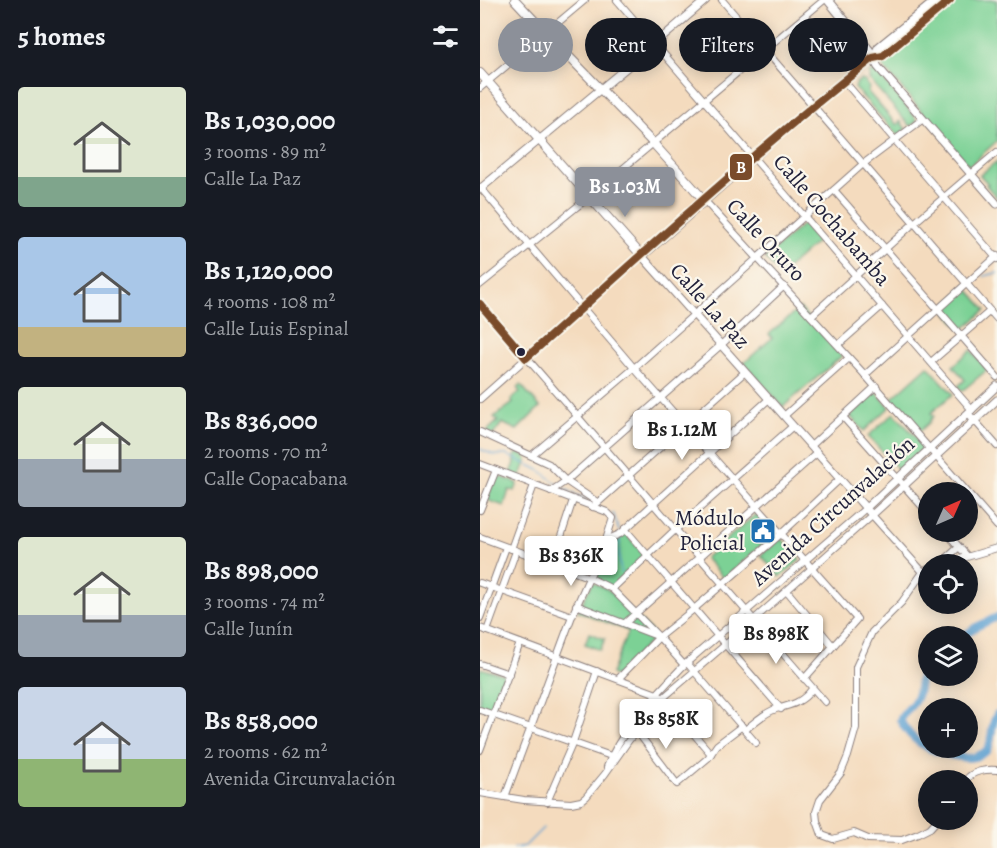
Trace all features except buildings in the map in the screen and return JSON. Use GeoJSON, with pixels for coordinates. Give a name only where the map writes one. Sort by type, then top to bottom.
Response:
{"type":"FeatureCollection","features":[{"type":"Feature","properties":{"kind":"main road","name":"Calle Oruro"},"geometry":{"type":"LineString","coordinates":[[515,0],[532,18]]}},
{"type":"Feature","properties":{"kind":"main road"},"geometry":{"type":"LineString","coordinates":[[826,0],[869,50],[873,58]]}},
{"type":"Feature","properties":{"kind":"main road"},"geometry":{"type":"LineString","coordinates":[[642,256],[813,105],[873,58],[883,56],[936,3],[950,0]]}},
{"type":"Feature","properties":{"kind":"main road","name":"Calle Oruro"},"geometry":{"type":"LineString","coordinates":[[573,60],[653,143],[704,200]]}},
{"type":"Feature","properties":{"kind":"main road","name":"Calle La Paz"},"geometry":{"type":"LineString","coordinates":[[480,73],[484,85],[538,140],[642,256]]}},
{"type":"Feature","properties":{"kind":"street"},"geometry":{"type":"LineString","coordinates":[[564,18],[585,0]]}},
{"type":"Feature","properties":{"kind":"street","name":"Calle Cochabamba"},"geometry":{"type":"LineString","coordinates":[[617,0],[633,18]]}},
{"type":"Feature","properties":{"kind":"street"},"geometry":{"type":"LineString","coordinates":[[667,33],[705,0]]}},
{"type":"Feature","properties":{"kind":"street"},"geometry":{"type":"LineString","coordinates":[[722,0],[738,18]]}},
{"type":"Feature","properties":{"kind":"street"},"geometry":{"type":"LineString","coordinates":[[776,40],[826,0]]}},
{"type":"Feature","properties":{"kind":"street","name":"Calle Cochabamba"},"geometry":{"type":"LineString","coordinates":[[667,58],[908,336],[997,446]]}},
{"type":"Feature","properties":{"kind":"street"},"geometry":{"type":"LineString","coordinates":[[873,58],[878,67],[997,204]]}},
{"type":"Feature","properties":{"kind":"street"},"geometry":{"type":"LineString","coordinates":[[776,62],[997,320]]}},
{"type":"Feature","properties":{"kind":"street"},"geometry":{"type":"LineString","coordinates":[[484,85],[500,72]]}},
{"type":"Feature","properties":{"kind":"street"},"geometry":{"type":"LineString","coordinates":[[621,72],[480,188],[684,426],[856,619],[804,679]]}},
{"type":"Feature","properties":{"kind":"street"},"geometry":{"type":"LineString","coordinates":[[480,285],[590,197],[738,72]]}},
{"type":"Feature","properties":{"kind":"street"},"geometry":{"type":"LineString","coordinates":[[844,81],[996,257],[866,375]]}},
{"type":"Feature","properties":{"kind":"street"},"geometry":{"type":"LineString","coordinates":[[532,455],[634,368],[863,164],[923,119]]}},
{"type":"Feature","properties":{"kind":"street"},"geometry":{"type":"LineString","coordinates":[[811,316],[997,152]]}},
{"type":"Feature","properties":{"kind":"street"},"geometry":{"type":"LineString","coordinates":[[834,190],[997,376]]}},
{"type":"Feature","properties":{"kind":"street","name":"Calle Oruro"},"geometry":{"type":"LineString","coordinates":[[704,200],[876,386],[997,526]]}},
{"type":"Feature","properties":{"kind":"street"},"geometry":{"type":"LineString","coordinates":[[480,399],[642,256]]}},
{"type":"Feature","properties":{"kind":"street","name":"Calle La Paz"},"geometry":{"type":"LineString","coordinates":[[642,256],[872,515]]}},
{"type":"Feature","properties":{"kind":"street"},"geometry":{"type":"LineString","coordinates":[[551,491],[566,481],[721,345],[784,286]]}},
{"type":"Feature","properties":{"kind":"street"},"geometry":{"type":"LineString","coordinates":[[480,304],[825,702]]}},
{"type":"Feature","properties":{"kind":"street"},"geometry":{"type":"LineString","coordinates":[[837,345],[882,306]]}},
{"type":"Feature","properties":{"kind":"street"},"geometry":{"type":"LineString","coordinates":[[930,362],[990,311]]}},
{"type":"Feature","properties":{"kind":"street"},"geometry":{"type":"LineString","coordinates":[[784,417],[849,358]]}},
{"type":"Feature","properties":{"kind":"street"},"geometry":{"type":"LineString","coordinates":[[595,505],[745,372]]}},
{"type":"Feature","properties":{"kind":"street"},"geometry":{"type":"LineString","coordinates":[[811,446],[876,386]]}},
{"type":"Feature","properties":{"kind":"street","name":"Avenida Circunvalación"},"geometry":{"type":"LineString","coordinates":[[480,794],[547,802],[581,801],[604,774],[685,664],[866,508],[997,386]]}},
{"type":"Feature","properties":{"kind":"street"},"geometry":{"type":"LineString","coordinates":[[606,540],[620,534],[769,399]]}},
{"type":"Feature","properties":{"kind":"street","name":"Avenida Circunvalación"},"geometry":{"type":"LineString","coordinates":[[604,774],[620,739],[660,696],[694,671],[787,591],[997,400]]}},
{"type":"Feature","properties":{"kind":"street"},"geometry":{"type":"LineString","coordinates":[[843,417],[918,501]]}},
{"type":"Feature","properties":{"kind":"street"},"geometry":{"type":"LineString","coordinates":[[612,590],[647,555],[793,426]]}},
{"type":"Feature","properties":{"kind":"street"},"geometry":{"type":"LineString","coordinates":[[480,432],[549,464],[566,481],[613,518],[606,540],[576,605],[505,797]]}},
{"type":"Feature","properties":{"kind":"street"},"geometry":{"type":"LineString","coordinates":[[625,623],[817,453]]}},
{"type":"Feature","properties":{"kind":"street"},"geometry":{"type":"LineString","coordinates":[[480,464],[573,500],[595,505]]}},
{"type":"Feature","properties":{"kind":"street"},"geometry":{"type":"LineString","coordinates":[[480,510],[496,470]]}},
{"type":"Feature","properties":{"kind":"street"},"geometry":{"type":"LineString","coordinates":[[618,679],[660,637],[781,534],[840,479]]}},
{"type":"Feature","properties":{"kind":"street"},"geometry":{"type":"LineString","coordinates":[[534,485],[511,549],[501,591],[482,629],[660,696],[711,754]]}},
{"type":"Feature","properties":{"kind":"street"},"geometry":{"type":"LineString","coordinates":[[552,564],[573,500]]}},
{"type":"Feature","properties":{"kind":"street"},"geometry":{"type":"LineString","coordinates":[[872,515],[918,562]]}},
{"type":"Feature","properties":{"kind":"street"},"geometry":{"type":"LineString","coordinates":[[625,529],[781,709]]}},
{"type":"Feature","properties":{"kind":"street"},"geometry":{"type":"LineString","coordinates":[[480,537],[588,578],[612,590],[694,671],[756,743]]}},
{"type":"Feature","properties":{"kind":"street"},"geometry":{"type":"LineString","coordinates":[[955,542],[965,554]]}},
{"type":"Feature","properties":{"kind":"street"},"geometry":{"type":"LineString","coordinates":[[952,554],[959,547]]}},
{"type":"Feature","properties":{"kind":"street"},"geometry":{"type":"LineString","coordinates":[[974,554],[997,548]]}},
{"type":"Feature","properties":{"kind":"street"},"geometry":{"type":"LineString","coordinates":[[480,618],[491,588],[511,549]]}},
{"type":"Feature","properties":{"kind":"street"},"geometry":{"type":"LineString","coordinates":[[918,581],[902,602],[872,632],[856,667],[856,728],[841,773],[820,800],[816,812],[822,834],[833,839],[854,833],[868,839],[902,840],[926,830]]}},
{"type":"Feature","properties":{"kind":"street"},"geometry":{"type":"LineString","coordinates":[[480,583],[572,616]]}},
{"type":"Feature","properties":{"kind":"street"},"geometry":{"type":"LineString","coordinates":[[787,591],[833,646]]}},
{"type":"Feature","properties":{"kind":"street"},"geometry":{"type":"LineString","coordinates":[[576,605],[660,637]]}},
{"type":"Feature","properties":{"kind":"street"},"geometry":{"type":"LineString","coordinates":[[480,750],[520,643]]}},
{"type":"Feature","properties":{"kind":"street"},"geometry":{"type":"LineString","coordinates":[[480,664],[509,674]]}},
{"type":"Feature","properties":{"kind":"street"},"geometry":{"type":"LineString","coordinates":[[547,802],[573,742],[597,671]]}},
{"type":"Feature","properties":{"kind":"street"},"geometry":{"type":"LineString","coordinates":[[636,730],[677,784],[711,754],[717,745],[776,709],[800,701],[812,688]]}},
{"type":"Feature","properties":{"kind":"street"},"geometry":{"type":"LineString","coordinates":[[480,710],[611,756]]}},
{"type":"Feature","properties":{"kind":"street"},"geometry":{"type":"LineString","coordinates":[[978,772],[986,770],[997,771]]}},
{"type":"Feature","properties":{"kind":"green space"},"geometry":{"type":"Polygon","coordinates":[[[958,0],[997,0],[997,141],[969,166],[880,63],[958,0]]]}},
{"type":"Feature","properties":{"kind":"green space"},"geometry":{"type":"Polygon","coordinates":[[[874,71],[915,117],[917,121],[911,126],[869,79],[869,73],[874,71]]]}},
{"type":"Feature","properties":{"kind":"green space"},"geometry":{"type":"Polygon","coordinates":[[[865,81],[869,87],[868,92],[897,125],[900,121],[906,129],[898,136],[855,88],[857,82],[865,81]]]}},
{"type":"Feature","properties":{"kind":"green space"},"geometry":{"type":"Polygon","coordinates":[[[997,161],[997,198],[980,175],[997,161]]]}},
{"type":"Feature","properties":{"kind":"green space"},"geometry":{"type":"Polygon","coordinates":[[[803,224],[818,241],[780,275],[765,258],[803,224]]]}},
{"type":"Feature","properties":{"kind":"green space"},"geometry":{"type":"Polygon","coordinates":[[[966,287],[986,310],[962,330],[943,308],[966,287]]]}},
{"type":"Feature","properties":{"kind":"green space"},"geometry":{"type":"Polygon","coordinates":[[[800,308],[842,356],[783,407],[744,363],[772,338],[769,334],[800,308]]]}},
{"type":"Feature","properties":{"kind":"green space"},"geometry":{"type":"Polygon","coordinates":[[[971,350],[987,370],[962,391],[958,386],[965,380],[953,366],[971,350]]]}},
{"type":"Feature","properties":{"kind":"green space"},"geometry":{"type":"Polygon","coordinates":[[[928,366],[953,394],[931,413],[934,416],[920,431],[891,399],[928,366]]]}},
{"type":"Feature","properties":{"kind":"green space"},"geometry":{"type":"Polygon","coordinates":[[[521,385],[540,407],[517,430],[502,423],[493,435],[486,432],[498,421],[494,417],[513,403],[511,400],[520,392],[517,388],[521,385]]]}},
{"type":"Feature","properties":{"kind":"green space"},"geometry":{"type":"Polygon","coordinates":[[[876,392],[890,407],[864,431],[850,416],[876,392]]]}},
{"type":"Feature","properties":{"kind":"green space"},"geometry":{"type":"Polygon","coordinates":[[[894,413],[925,447],[899,470],[868,436],[894,413]]]}},
{"type":"Feature","properties":{"kind":"green space"},"geometry":{"type":"Polygon","coordinates":[[[517,453],[526,457],[527,461],[520,477],[511,473],[517,453]]]}},
{"type":"Feature","properties":{"kind":"green space"},"geometry":{"type":"Polygon","coordinates":[[[495,477],[518,483],[515,491],[509,490],[504,506],[487,500],[495,477]]]}},
{"type":"Feature","properties":{"kind":"green space"},"geometry":{"type":"Polygon","coordinates":[[[756,514],[774,534],[724,579],[705,558],[756,514]]]}},
{"type":"Feature","properties":{"kind":"green space"},"geometry":{"type":"Polygon","coordinates":[[[624,532],[644,555],[612,587],[595,579],[624,532]]]}},
{"type":"Feature","properties":{"kind":"green space"},"geometry":{"type":"Polygon","coordinates":[[[781,538],[800,560],[780,577],[761,555],[781,538]]]}},
{"type":"Feature","properties":{"kind":"green space"},"geometry":{"type":"Polygon","coordinates":[[[593,582],[610,591],[651,631],[654,638],[615,676],[611,674],[628,631],[578,611],[593,582]]]}},
{"type":"Feature","properties":{"kind":"green space"},"geometry":{"type":"Polygon","coordinates":[[[589,633],[605,639],[600,650],[585,644],[589,633]]]}},
{"type":"Feature","properties":{"kind":"green space"},"geometry":{"type":"Polygon","coordinates":[[[480,668],[505,675],[491,710],[480,706],[480,668]]]}},
{"type":"Feature","properties":{"kind":"waterway"},"geometry":{"type":"LineString","coordinates":[[984,276],[997,273]]}},
{"type":"Feature","properties":{"kind":"waterway"},"geometry":{"type":"LineString","coordinates":[[480,449],[494,455],[507,455],[541,471],[557,484]]}},
{"type":"Feature","properties":{"kind":"waterway"},"geometry":{"type":"LineString","coordinates":[[561,487],[587,500]]}},
{"type":"Feature","properties":{"kind":"waterway"},"geometry":{"type":"LineString","coordinates":[[612,513],[619,531]]}},
{"type":"Feature","properties":{"kind":"waterway"},"geometry":{"type":"LineString","coordinates":[[620,535],[621,573]]}},
{"type":"Feature","properties":{"kind":"waterway"},"geometry":{"type":"LineString","coordinates":[[978,626],[997,617]]}},
{"type":"Feature","properties":{"kind":"waterway"},"geometry":{"type":"LineString","coordinates":[[919,686],[916,700],[900,720],[910,735],[922,745],[945,754],[969,758],[987,751],[997,714]]}},
{"type":"Feature","properties":{"kind":"waterway"},"geometry":{"type":"LineString","coordinates":[[514,848],[525,846],[543,828]]}},
{"type":"Feature","properties":{"kind":"waterway"},"geometry":{"type":"LineString","coordinates":[[949,848],[951,846],[958,848]]}},
{"type":"Feature","properties":{"kind":"transit line","name":"B"},"geometry":{"type":"LineString","coordinates":[[480,304],[526,358],[784,130],[873,58],[883,56],[950,0]]}},
{"type":"Feature","properties":{"kind":"place","name":"Módulo Policial"},"geometry":{"type":"Point","coordinates":[763,531]}}]}
